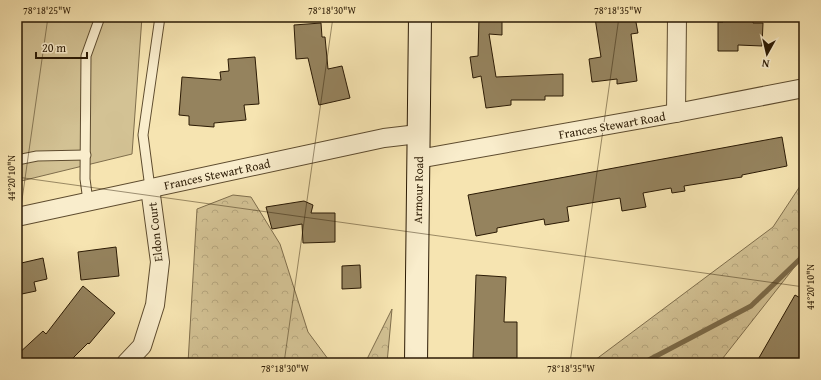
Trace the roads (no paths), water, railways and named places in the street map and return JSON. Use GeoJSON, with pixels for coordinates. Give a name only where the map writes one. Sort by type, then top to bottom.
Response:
{"type":"FeatureCollection","features":[{"type":"Feature","properties":{"kind":"main road","name":"Armour Road"},"geometry":{"type":"LineString","coordinates":[[416,363],[420,17]]}},
{"type":"Feature","properties":{"kind":"street"},"geometry":{"type":"LineString","coordinates":[[676,114],[677,17]]}},
{"type":"Feature","properties":{"kind":"street","name":"Frances Stewart Road"},"geometry":{"type":"LineString","coordinates":[[418,159],[676,114],[804,88]]}},
{"type":"Feature","properties":{"kind":"street","name":"Frances Stewart Road"},"geometry":{"type":"LineString","coordinates":[[17,217],[384,138],[418,134]]}},
{"type":"Feature","properties":{"kind":"street","name":"Eldon Court"},"geometry":{"type":"LineString","coordinates":[[126,363],[142,346],[155,305],[160,262],[150,188]]}},
{"type":"Feature","properties":{"kind":"lane"},"geometry":{"type":"LineString","coordinates":[[88,201],[85,180],[86,56],[100,17]]}},
{"type":"Feature","properties":{"kind":"lane"},"geometry":{"type":"LineString","coordinates":[[150,188],[143,135],[160,17]]}},
{"type":"Feature","properties":{"kind":"lane"},"geometry":{"type":"LineString","coordinates":[[17,160],[36,156],[86,155]]}},
{"type":"Feature","properties":{"kind":"waterway"},"geometry":{"type":"LineString","coordinates":[[643,363],[751,306],[800,259],[804,253]]}}]}
